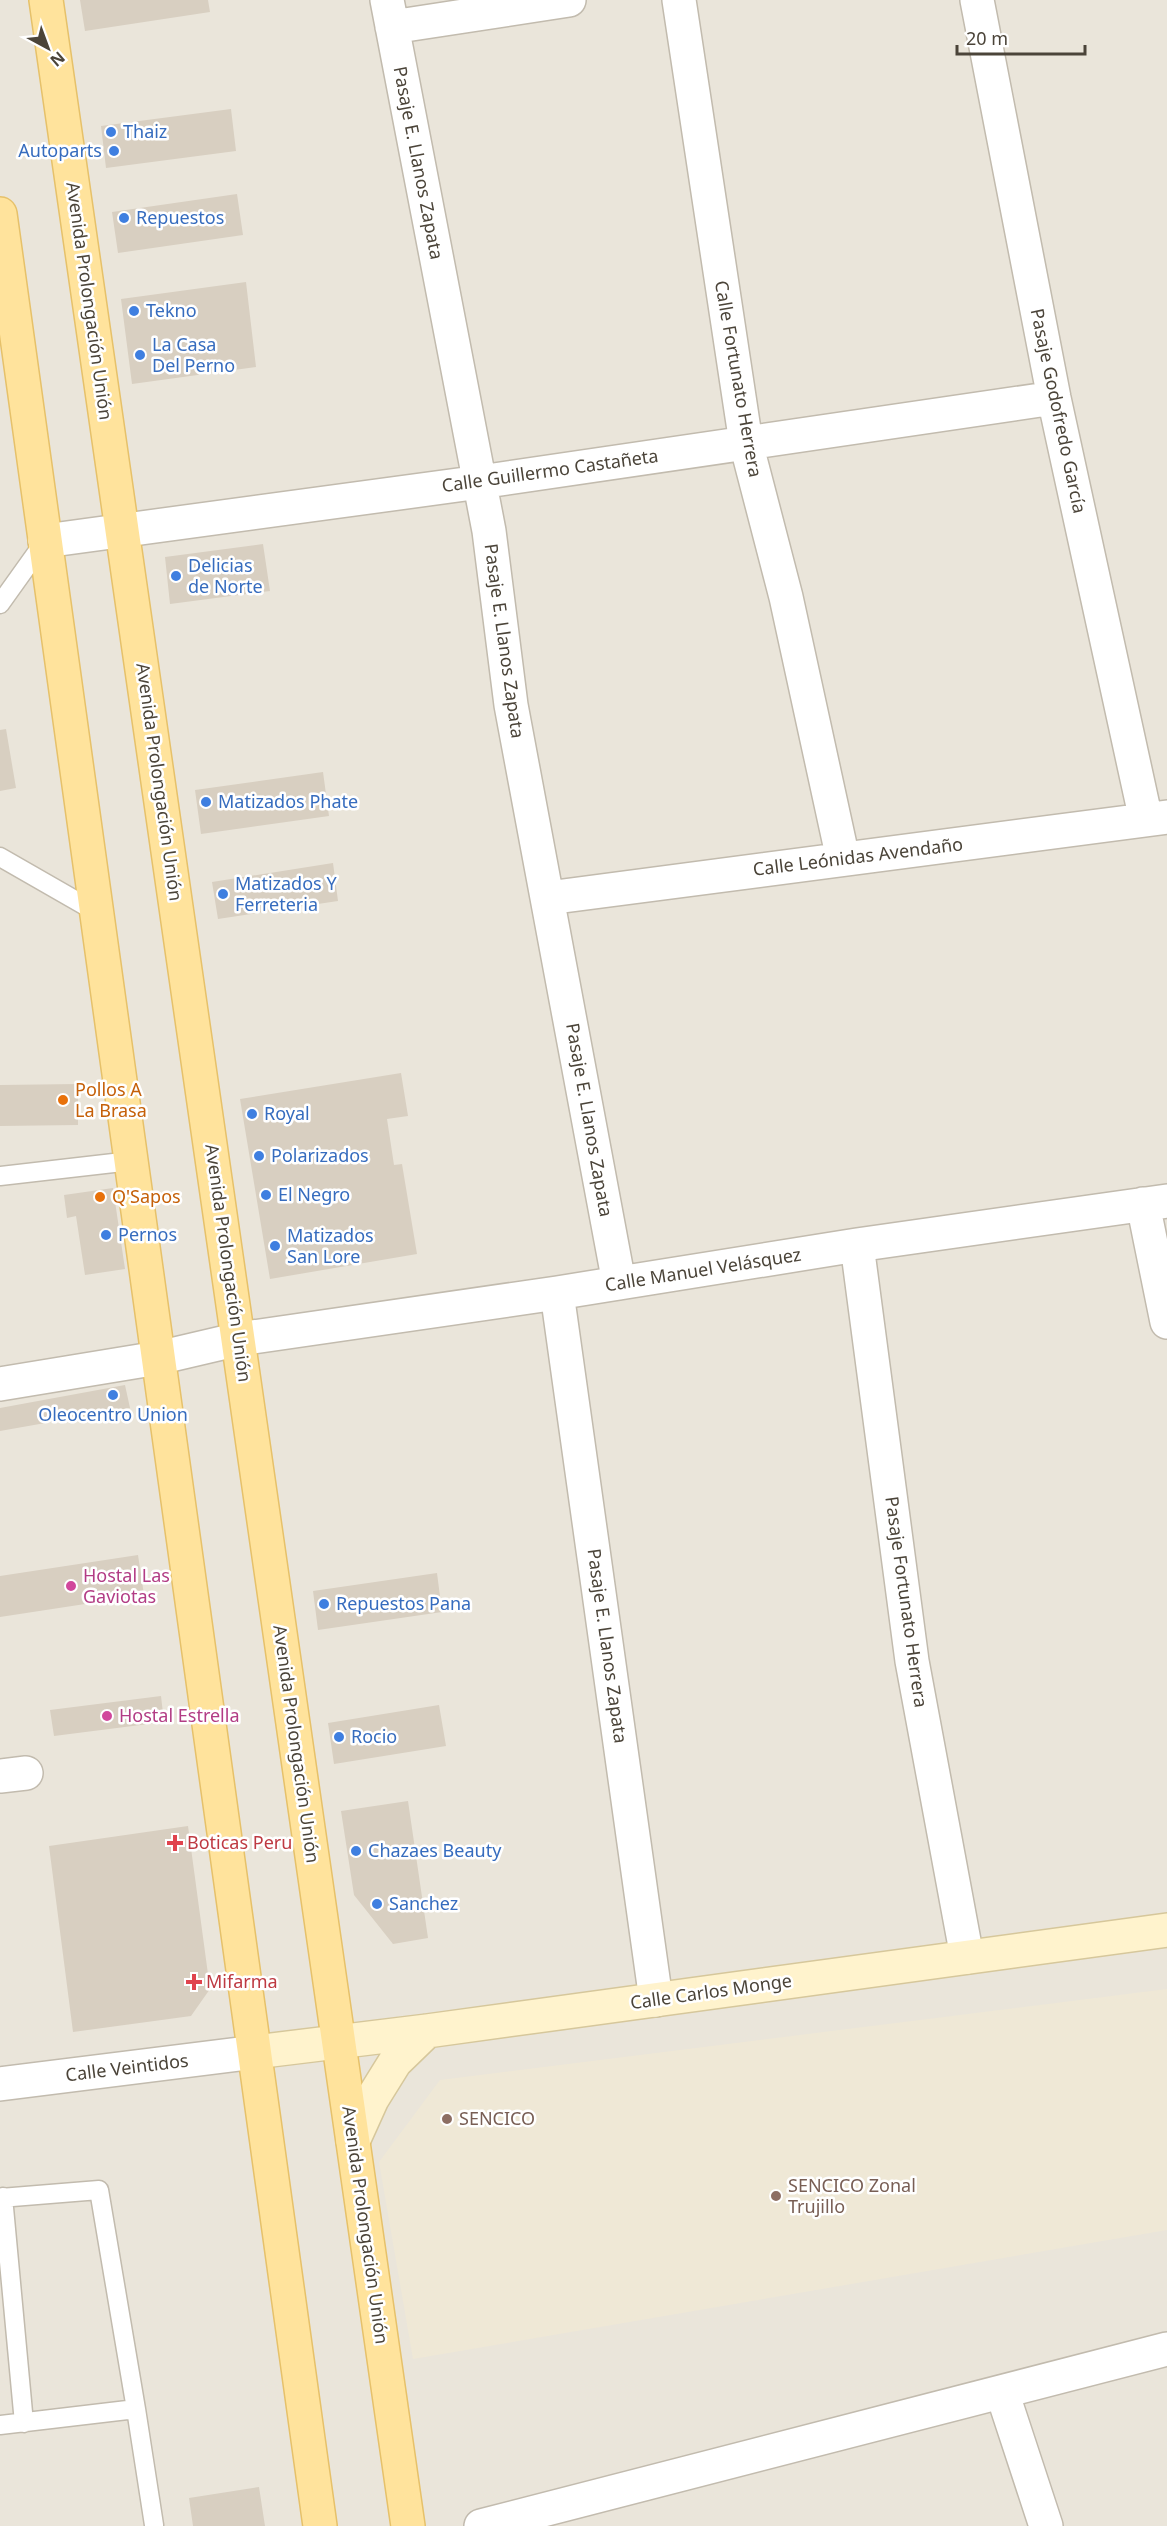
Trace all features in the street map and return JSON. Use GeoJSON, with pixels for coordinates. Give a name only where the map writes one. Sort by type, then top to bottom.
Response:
{"type":"FeatureCollection","features":[{"type":"Feature","properties":{"kind":"main road","name":"Avenida Prolongación Unión"},"geometry":{"type":"LineString","coordinates":[[46,0],[408,2526]]}},
{"type":"Feature","properties":{"kind":"main road"},"geometry":{"type":"LineString","coordinates":[[0,214],[320,2526]]}},
{"type":"Feature","properties":{"kind":"street"},"geometry":{"type":"LineString","coordinates":[[389,13],[569,0]]}},
{"type":"Feature","properties":{"kind":"street","name":"Calle Fortunato Herrera"},"geometry":{"type":"LineString","coordinates":[[679,0],[746,443],[786,597],[843,859]]}},
{"type":"Feature","properties":{"kind":"street","name":"Pasaje Godofredo García"},"geometry":{"type":"LineString","coordinates":[[978,0],[1053,398],[1156,818]]}},
{"type":"Feature","properties":{"kind":"street","name":"Pasaje E. Llanos Zapata"},"geometry":{"type":"LineString","coordinates":[[389,13],[489,531],[511,705],[619,1283]]}},
{"type":"Feature","properties":{"kind":"street","name":"Calle Guillermo Castañeta"},"geometry":{"type":"LineString","coordinates":[[45,541],[480,482],[1053,398]]}},
{"type":"Feature","properties":{"kind":"street","name":"Calle Leónidas Avendaño"},"geometry":{"type":"LineString","coordinates":[[548,898],[1156,818]]}},
{"type":"Feature","properties":{"kind":"street"},"geometry":{"type":"LineString","coordinates":[[1155,1202],[1167,1322]]}},
{"type":"Feature","properties":{"kind":"street","name":"Calle Manuel Velásquez"},"geometry":{"type":"LineString","coordinates":[[0,1384],[158,1358],[238,1340],[557,1293],[857,1245],[1155,1202]]}},
{"type":"Feature","properties":{"kind":"street","name":"Pasaje Fortunato Herrera"},"geometry":{"type":"LineString","coordinates":[[857,1245],[912,1660],[967,1957]]}},
{"type":"Feature","properties":{"kind":"street","name":"Pasaje E. Llanos Zapata"},"geometry":{"type":"LineString","coordinates":[[557,1293],[656,2000]]}},
{"type":"Feature","properties":{"kind":"street","name":"Calle Carlos Monge"},"geometry":{"type":"LineString","coordinates":[[255,2052],[339,2043],[1167,1930]]}},
{"type":"Feature","properties":{"kind":"street"},"geometry":{"type":"LineString","coordinates":[[353,2141],[372,2099],[395,2062],[427,2031]]}},
{"type":"Feature","properties":{"kind":"street","name":"Calle Veintidos"},"geometry":{"type":"LineString","coordinates":[[0,2084],[255,2052]]}},
{"type":"Feature","properties":{"kind":"street"},"geometry":{"type":"LineString","coordinates":[[481,2526],[1167,2349]]}},
{"type":"Feature","properties":{"kind":"street"},"geometry":{"type":"LineString","coordinates":[[1002,2392],[1046,2526]]}},
{"type":"Feature","properties":{"kind":"lane"},"geometry":{"type":"LineString","coordinates":[[0,604],[45,541]]}},
{"type":"Feature","properties":{"kind":"lane"},"geometry":{"type":"LineString","coordinates":[[0,857],[96,912]]}},
{"type":"Feature","properties":{"kind":"lane"},"geometry":{"type":"LineString","coordinates":[[0,1176],[131,1161]]}},
{"type":"Feature","properties":{"kind":"lane"},"geometry":{"type":"LineString","coordinates":[[24,2423],[1,2197],[99,2190],[136,2409],[151,2526]]}},
{"type":"Feature","properties":{"kind":"lane"},"geometry":{"type":"LineString","coordinates":[[0,2425],[136,2409]]}},
{"type":"Feature","properties":{"kind":"shaded area"},"geometry":{"type":"Polygon","coordinates":[[[0,0],[1167,0],[1167,2526],[0,2526],[0,0]]]}},
{"type":"Feature","properties":{"kind":"shaded area","name":"SENCICO Zonal Trujillo"},"geometry":{"type":"Polygon","coordinates":[[[1167,1989],[1167,2230],[413,2359],[379,2162],[440,2080],[1167,1989]]]}},
{"type":"Feature","properties":{"kind":"building"},"geometry":{"type":"Polygon","coordinates":[[[80,0],[208,0],[210,12],[85,31],[80,0]]]}},
{"type":"Feature","properties":{"kind":"building"},"geometry":{"type":"Polygon","coordinates":[[[231,109],[236,151],[106,168],[101,126],[231,109]]]}},
{"type":"Feature","properties":{"kind":"building"},"geometry":{"type":"Polygon","coordinates":[[[237,194],[243,235],[118,253],[112,212],[237,194]]]}},
{"type":"Feature","properties":{"kind":"building"},"geometry":{"type":"Polygon","coordinates":[[[246,282],[256,367],[132,384],[121,299],[246,282]]]}},
{"type":"Feature","properties":{"kind":"building"},"geometry":{"type":"Polygon","coordinates":[[[263,544],[270,591],[170,604],[165,557],[263,544]]]}},
{"type":"Feature","properties":{"kind":"building"},"geometry":{"type":"Polygon","coordinates":[[[6,729],[16,788],[0,791],[0,730],[6,729]]]}},
{"type":"Feature","properties":{"kind":"building"},"geometry":{"type":"Polygon","coordinates":[[[323,772],[329,816],[201,834],[195,790],[323,772]]]}},
{"type":"Feature","properties":{"kind":"building"},"geometry":{"type":"Polygon","coordinates":[[[333,863],[338,901],[218,919],[212,882],[333,863]]]}},
{"type":"Feature","properties":{"kind":"building"},"geometry":{"type":"Polygon","coordinates":[[[401,1073],[408,1116],[387,1119],[394,1165],[402,1164],[417,1254],[270,1279],[240,1099],[401,1073]]]}},
{"type":"Feature","properties":{"kind":"building"},"geometry":{"type":"Polygon","coordinates":[[[78,1084],[78,1125],[0,1126],[0,1085],[78,1084]]]}},
{"type":"Feature","properties":{"kind":"building"},"geometry":{"type":"Polygon","coordinates":[[[113,1188],[125,1269],[85,1275],[76,1216],[67,1218],[64,1195],[113,1188]]]}},
{"type":"Feature","properties":{"kind":"building"},"geometry":{"type":"Polygon","coordinates":[[[125,1385],[130,1408],[0,1431],[0,1408],[125,1385]]]}},
{"type":"Feature","properties":{"kind":"building","name":"Hostal Las Gaviotas"},"geometry":{"type":"Polygon","coordinates":[[[138,1555],[144,1595],[0,1617],[0,1576],[138,1555]]]}},
{"type":"Feature","properties":{"kind":"building"},"geometry":{"type":"Polygon","coordinates":[[[437,1573],[442,1612],[318,1630],[313,1591],[437,1573]]]}},
{"type":"Feature","properties":{"kind":"building","name":"Hostal Estrella"},"geometry":{"type":"Polygon","coordinates":[[[161,1696],[164,1722],[54,1736],[50,1710],[161,1696]]]}},
{"type":"Feature","properties":{"kind":"building"},"geometry":{"type":"Polygon","coordinates":[[[439,1705],[446,1746],[334,1764],[328,1723],[439,1705]]]}},
{"type":"Feature","properties":{"kind":"building"},"geometry":{"type":"Polygon","coordinates":[[[408,1801],[428,1938],[393,1944],[354,1895],[341,1811],[408,1801]]]}},
{"type":"Feature","properties":{"kind":"building"},"geometry":{"type":"Polygon","coordinates":[[[188,1826],[210,1989],[191,2016],[73,2032],[49,1846],[188,1826]]]}},
{"type":"Feature","properties":{"kind":"building"},"geometry":{"type":"Polygon","coordinates":[[[259,2487],[265,2526],[193,2526],[189,2498],[259,2487]]]}},
{"type":"Feature","properties":{"kind":"place","name":"Thaiz"},"geometry":{"type":"Point","coordinates":[111,132]}},
{"type":"Feature","properties":{"kind":"place","name":"Autoparts"},"geometry":{"type":"Point","coordinates":[114,151]}},
{"type":"Feature","properties":{"kind":"place","name":"Repuestos"},"geometry":{"type":"Point","coordinates":[124,218]}},
{"type":"Feature","properties":{"kind":"place","name":"Tekno"},"geometry":{"type":"Point","coordinates":[134,311]}},
{"type":"Feature","properties":{"kind":"place","name":"La Casa Del Perno"},"geometry":{"type":"Point","coordinates":[140,355]}},
{"type":"Feature","properties":{"kind":"place","name":"Delicias de Norte"},"geometry":{"type":"Point","coordinates":[176,576]}},
{"type":"Feature","properties":{"kind":"place","name":"Matizados Phate"},"geometry":{"type":"Point","coordinates":[206,802]}},
{"type":"Feature","properties":{"kind":"place","name":"Matizados Y Ferreteria"},"geometry":{"type":"Point","coordinates":[223,894]}},
{"type":"Feature","properties":{"kind":"place","name":"Pollos A La Brasa"},"geometry":{"type":"Point","coordinates":[63,1100]}},
{"type":"Feature","properties":{"kind":"place","name":"Royal"},"geometry":{"type":"Point","coordinates":[252,1114]}},
{"type":"Feature","properties":{"kind":"place","name":"Polarizados"},"geometry":{"type":"Point","coordinates":[259,1156]}},
{"type":"Feature","properties":{"kind":"place","name":"El Negro"},"geometry":{"type":"Point","coordinates":[266,1195]}},
{"type":"Feature","properties":{"kind":"place","name":"Q'Sapos"},"geometry":{"type":"Point","coordinates":[100,1197]}},
{"type":"Feature","properties":{"kind":"place","name":"Pernos"},"geometry":{"type":"Point","coordinates":[106,1235]}},
{"type":"Feature","properties":{"kind":"place","name":"Matizados San Lore"},"geometry":{"type":"Point","coordinates":[275,1246]}},
{"type":"Feature","properties":{"kind":"place","name":"Oleocentro Union"},"geometry":{"type":"Point","coordinates":[113,1395]}},
{"type":"Feature","properties":{"kind":"place","name":"Hostal Las Gaviotas"},"geometry":{"type":"Point","coordinates":[71,1586]}},
{"type":"Feature","properties":{"kind":"place","name":"Repuestos Pana"},"geometry":{"type":"Point","coordinates":[324,1604]}},
{"type":"Feature","properties":{"kind":"place","name":"Hostal Estrella"},"geometry":{"type":"Point","coordinates":[107,1716]}},
{"type":"Feature","properties":{"kind":"place","name":"Rocio"},"geometry":{"type":"Point","coordinates":[339,1737]}},
{"type":"Feature","properties":{"kind":"place","name":"Boticas Peru"},"geometry":{"type":"Point","coordinates":[175,1843]}},
{"type":"Feature","properties":{"kind":"place","name":"Chazaes Beauty"},"geometry":{"type":"Point","coordinates":[356,1851]}},
{"type":"Feature","properties":{"kind":"place","name":"Sanchez"},"geometry":{"type":"Point","coordinates":[377,1904]}},
{"type":"Feature","properties":{"kind":"place","name":"Mifarma"},"geometry":{"type":"Point","coordinates":[194,1982]}},
{"type":"Feature","properties":{"kind":"place","name":"SENCICO"},"geometry":{"type":"Point","coordinates":[447,2119]}},
{"type":"Feature","properties":{"kind":"place","name":"SENCICO Zonal Trujillo"},"geometry":{"type":"Point","coordinates":[776,2196]}}]}
